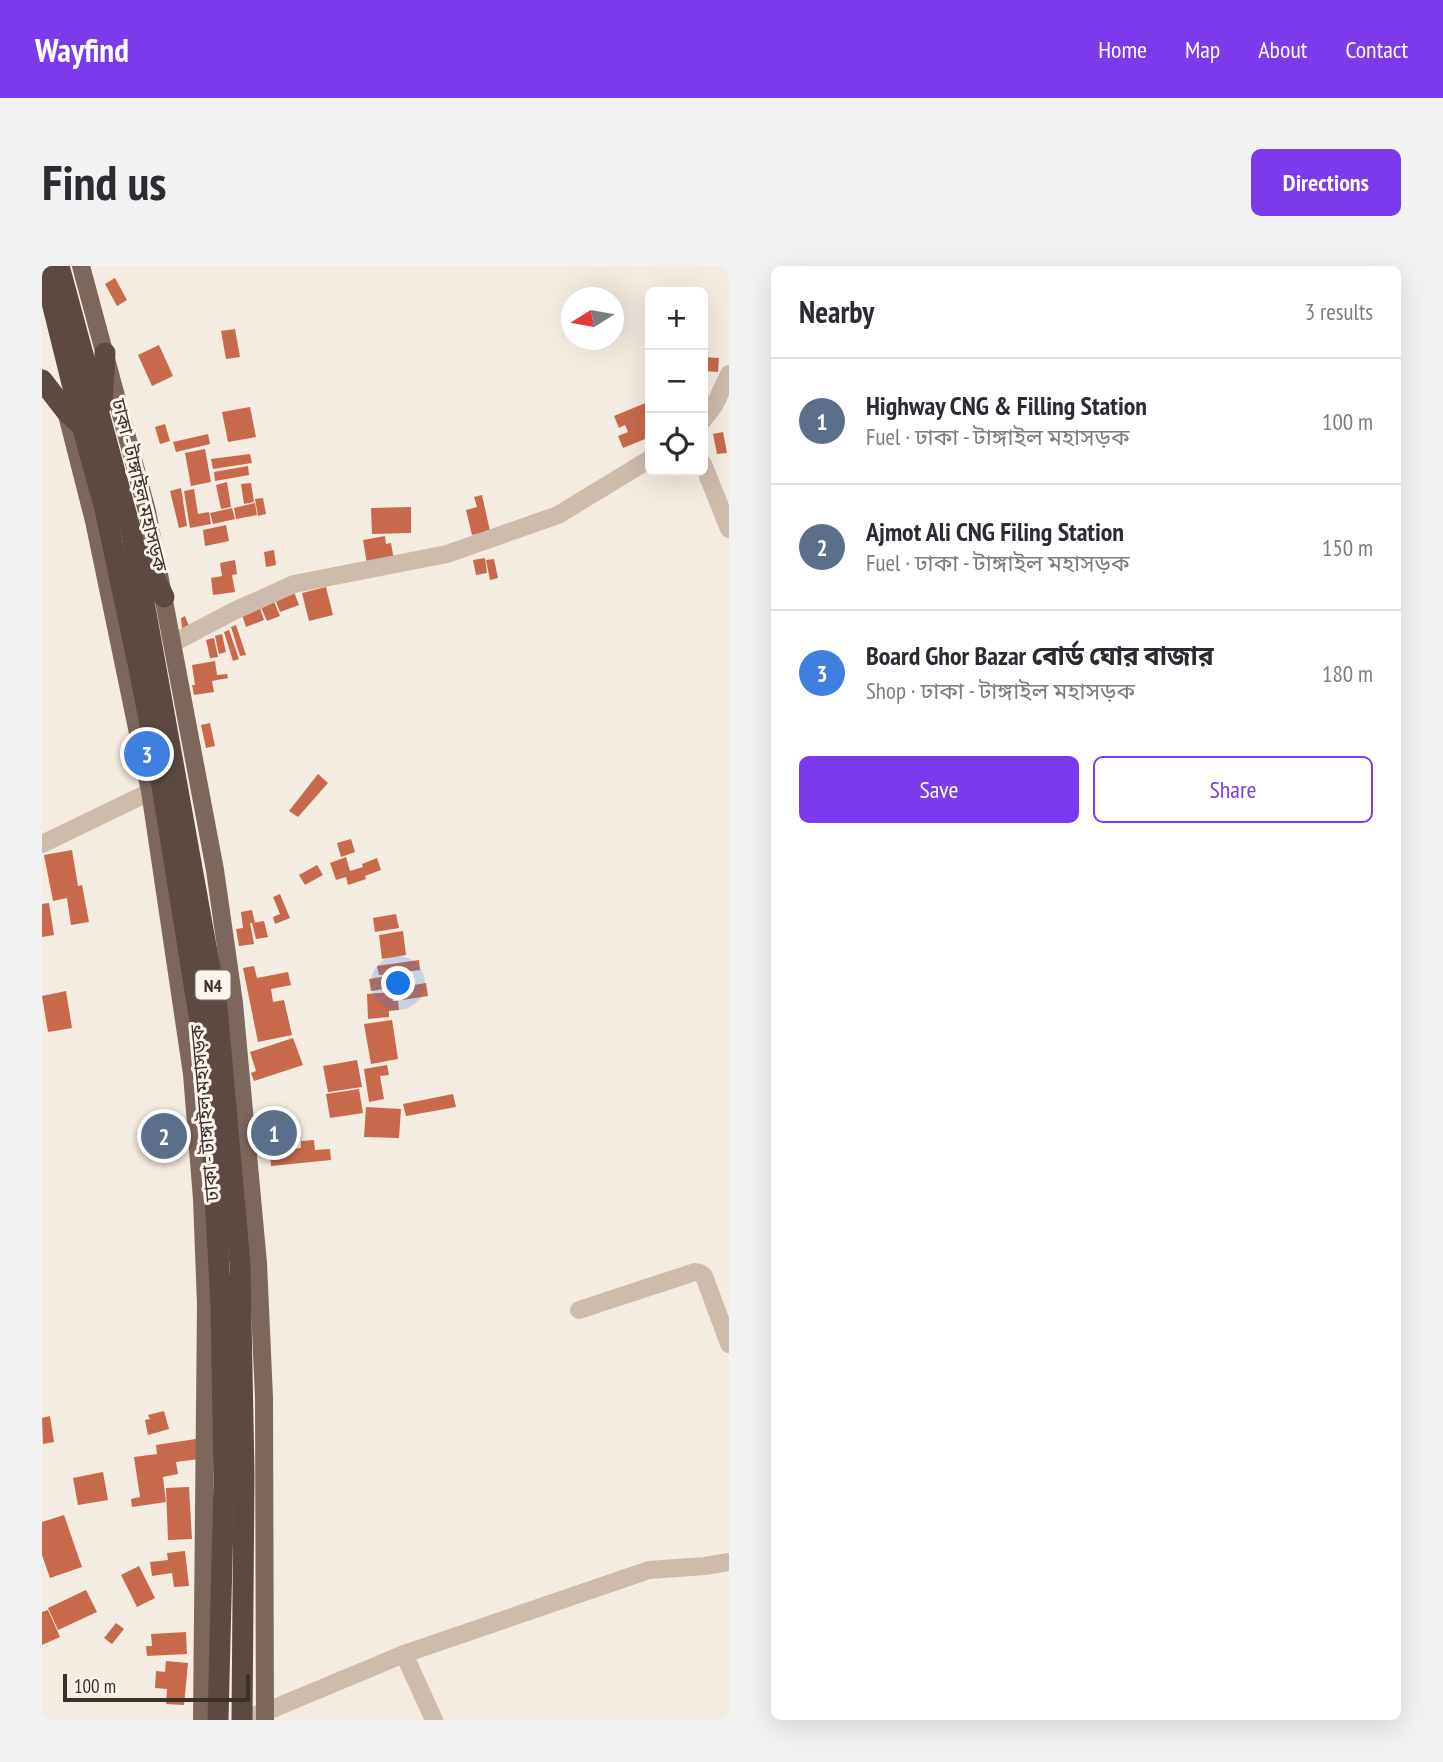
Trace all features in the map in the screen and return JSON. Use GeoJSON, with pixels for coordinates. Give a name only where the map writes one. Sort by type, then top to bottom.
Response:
{"type":"FeatureCollection","features":[{"type":"Feature","properties":{"kind":"highway","name":"ঢাকা - টাঙ্গাইল মহাসড়ক"},"geometry":{"type":"LineString","coordinates":[[43,266],[92,424],[132,535],[225,1005],[249,1264],[242,1720]]}},
{"type":"Feature","properties":{"kind":"highway","name":"ঢাকা - টাঙ্গাইল মহাসড়ক"},"geometry":{"type":"LineString","coordinates":[[59,266],[92,424],[105,509],[140,673],[200,1072],[224,1480],[218,1720]]}},
{"type":"Feature","properties":{"kind":"highway"},"geometry":{"type":"LineString","coordinates":[[42,380],[66,411],[92,424],[105,354]]}},
{"type":"Feature","properties":{"kind":"highway"},"geometry":{"type":"LineString","coordinates":[[132,535],[164,597]]}},
{"type":"Feature","properties":{"kind":"main road"},"geometry":{"type":"LineString","coordinates":[[81,266],[147,511],[173,643],[215,870],[225,1005]]}},
{"type":"Feature","properties":{"kind":"main road"},"geometry":{"type":"LineString","coordinates":[[66,411],[156,789]]}},
{"type":"Feature","properties":{"kind":"main road"},"geometry":{"type":"LineString","coordinates":[[249,1264],[264,1398],[265,1716]]}},
{"type":"Feature","properties":{"kind":"main road"},"geometry":{"type":"LineString","coordinates":[[202,1720],[214,1304]]}},
{"type":"Feature","properties":{"kind":"street"},"geometry":{"type":"LineString","coordinates":[[708,414],[729,374]]}},
{"type":"Feature","properties":{"kind":"street"},"geometry":{"type":"LineString","coordinates":[[173,643],[294,584],[447,554],[558,515],[645,462]]}},
{"type":"Feature","properties":{"kind":"street"},"geometry":{"type":"LineString","coordinates":[[708,476],[729,529]]}},
{"type":"Feature","properties":{"kind":"street"},"geometry":{"type":"LineString","coordinates":[[42,844],[156,789]]}},
{"type":"Feature","properties":{"kind":"street"},"geometry":{"type":"LineString","coordinates":[[579,1310],[695,1272],[700,1273],[704,1276],[729,1344]]}},
{"type":"Feature","properties":{"kind":"street"},"geometry":{"type":"LineString","coordinates":[[242,1720],[265,1716],[404,1654],[649,1570],[729,1562]]}},
{"type":"Feature","properties":{"kind":"street"},"geometry":{"type":"LineString","coordinates":[[404,1654],[434,1720]]}},
{"type":"Feature","properties":{"kind":"building"},"geometry":{"type":"Polygon","coordinates":[[[115,278],[127,300],[117,306],[105,284],[115,278]]]}},
{"type":"Feature","properties":{"kind":"building"},"geometry":{"type":"Polygon","coordinates":[[[235,329],[240,357],[226,359],[221,331],[235,329]]]}},
{"type":"Feature","properties":{"kind":"building"},"geometry":{"type":"Polygon","coordinates":[[[159,345],[173,376],[152,386],[138,355],[159,345]]]}},
{"type":"Feature","properties":{"kind":"building"},"geometry":{"type":"Polygon","coordinates":[[[708,357],[719,358],[718,372],[708,371],[708,357]]]}},
{"type":"Feature","properties":{"kind":"building"},"geometry":{"type":"Polygon","coordinates":[[[645,403],[645,439],[623,448],[618,436],[628,432],[625,425],[619,428],[614,416],[645,403]]]}},
{"type":"Feature","properties":{"kind":"building"},"geometry":{"type":"Polygon","coordinates":[[[250,407],[256,437],[228,442],[222,412],[250,407]]]}},
{"type":"Feature","properties":{"kind":"building"},"geometry":{"type":"Polygon","coordinates":[[[165,424],[170,441],[160,444],[155,427],[165,424]]]}},
{"type":"Feature","properties":{"kind":"building"},"geometry":{"type":"Polygon","coordinates":[[[723,432],[727,453],[717,454],[713,434],[723,432]]]}},
{"type":"Feature","properties":{"kind":"building"},"geometry":{"type":"Polygon","coordinates":[[[208,434],[210,444],[176,452],[173,442],[208,434]]]}},
{"type":"Feature","properties":{"kind":"building"},"geometry":{"type":"Polygon","coordinates":[[[205,449],[211,482],[191,486],[185,453],[205,449]]]}},
{"type":"Feature","properties":{"kind":"building"},"geometry":{"type":"Polygon","coordinates":[[[250,454],[252,463],[213,469],[211,459],[250,454]]]}},
{"type":"Feature","properties":{"kind":"building"},"geometry":{"type":"Polygon","coordinates":[[[248,466],[249,475],[215,481],[214,472],[248,466]]]}},
{"type":"Feature","properties":{"kind":"building"},"geometry":{"type":"Polygon","coordinates":[[[227,482],[231,507],[221,509],[216,485],[227,482]]]}},
{"type":"Feature","properties":{"kind":"building"},"geometry":{"type":"Polygon","coordinates":[[[251,483],[254,502],[244,504],[241,484],[251,483]]]}},
{"type":"Feature","properties":{"kind":"building"},"geometry":{"type":"Polygon","coordinates":[[[181,488],[187,526],[179,528],[170,491],[181,488]]]}},
{"type":"Feature","properties":{"kind":"building"},"geometry":{"type":"Polygon","coordinates":[[[194,489],[198,514],[209,512],[211,524],[190,528],[184,491],[194,489]]]}},
{"type":"Feature","properties":{"kind":"building"},"geometry":{"type":"Polygon","coordinates":[[[482,495],[490,531],[472,535],[466,510],[477,507],[474,497],[482,495]]]}},
{"type":"Feature","properties":{"kind":"building"},"geometry":{"type":"Polygon","coordinates":[[[263,498],[266,514],[258,516],[255,499],[263,498]]]}},
{"type":"Feature","properties":{"kind":"building"},"geometry":{"type":"Polygon","coordinates":[[[255,503],[257,515],[236,519],[234,508],[255,503]]]}},
{"type":"Feature","properties":{"kind":"building"},"geometry":{"type":"Polygon","coordinates":[[[411,507],[411,533],[372,534],[371,508],[411,507]]]}},
{"type":"Feature","properties":{"kind":"building"},"geometry":{"type":"Polygon","coordinates":[[[232,508],[235,519],[213,524],[210,513],[232,508]]]}},
{"type":"Feature","properties":{"kind":"building"},"geometry":{"type":"Polygon","coordinates":[[[226,525],[229,541],[205,546],[203,530],[226,525]]]}},
{"type":"Feature","properties":{"kind":"building"},"geometry":{"type":"Polygon","coordinates":[[[385,536],[386,544],[391,543],[394,560],[367,564],[363,540],[385,536]]]}},
{"type":"Feature","properties":{"kind":"building"},"geometry":{"type":"Polygon","coordinates":[[[274,550],[276,565],[266,567],[264,552],[274,550]]]}},
{"type":"Feature","properties":{"kind":"building"},"geometry":{"type":"Polygon","coordinates":[[[485,558],[487,573],[476,575],[473,560],[485,558]]]}},
{"type":"Feature","properties":{"kind":"building"},"geometry":{"type":"Polygon","coordinates":[[[494,559],[498,578],[490,580],[486,560],[494,559]]]}},
{"type":"Feature","properties":{"kind":"building"},"geometry":{"type":"Polygon","coordinates":[[[235,560],[237,574],[232,575],[235,592],[213,595],[211,578],[222,576],[220,563],[235,560]]]}},
{"type":"Feature","properties":{"kind":"building"},"geometry":{"type":"Polygon","coordinates":[[[326,587],[333,615],[309,621],[302,593],[326,587]]]}},
{"type":"Feature","properties":{"kind":"building"},"geometry":{"type":"Polygon","coordinates":[[[294,592],[299,605],[280,612],[275,599],[294,592]]]}},
{"type":"Feature","properties":{"kind":"building"},"geometry":{"type":"Polygon","coordinates":[[[273,599],[280,616],[267,621],[260,605],[273,599]]]}},
{"type":"Feature","properties":{"kind":"building"},"geometry":{"type":"Polygon","coordinates":[[[260,608],[264,620],[246,627],[242,615],[260,608]]]}},
{"type":"Feature","properties":{"kind":"building"},"geometry":{"type":"Polygon","coordinates":[[[185,616],[189,626],[182,629],[181,618],[185,616]]]}},
{"type":"Feature","properties":{"kind":"building"},"geometry":{"type":"Polygon","coordinates":[[[236,625],[246,655],[240,656],[231,627],[236,625]]]}},
{"type":"Feature","properties":{"kind":"building"},"geometry":{"type":"Polygon","coordinates":[[[229,630],[239,659],[233,661],[224,632],[229,630]]]}},
{"type":"Feature","properties":{"kind":"building"},"geometry":{"type":"Polygon","coordinates":[[[222,634],[226,652],[219,654],[215,636],[222,634]]]}},
{"type":"Feature","properties":{"kind":"building"},"geometry":{"type":"Polygon","coordinates":[[[214,638],[218,657],[210,658],[206,640],[214,638]]]}},
{"type":"Feature","properties":{"kind":"building"},"geometry":{"type":"Polygon","coordinates":[[[215,661],[217,675],[227,674],[228,678],[212,681],[214,692],[194,695],[192,665],[215,661]]]}},
{"type":"Feature","properties":{"kind":"building"},"geometry":{"type":"Polygon","coordinates":[[[210,723],[215,746],[206,748],[201,725],[210,723]]]}},
{"type":"Feature","properties":{"kind":"building"},"geometry":{"type":"Polygon","coordinates":[[[318,774],[328,783],[298,817],[289,811],[318,774]]]}},
{"type":"Feature","properties":{"kind":"building"},"geometry":{"type":"Polygon","coordinates":[[[351,839],[355,852],[341,857],[337,843],[351,839]]]}},
{"type":"Feature","properties":{"kind":"building"},"geometry":{"type":"Polygon","coordinates":[[[72,850],[78,886],[82,885],[89,922],[71,925],[67,898],[53,901],[44,855],[72,850]]]}},
{"type":"Feature","properties":{"kind":"building"},"geometry":{"type":"Polygon","coordinates":[[[346,857],[350,871],[377,858],[381,870],[348,885],[346,877],[336,880],[330,863],[346,857]]]}},
{"type":"Feature","properties":{"kind":"building"},"geometry":{"type":"Polygon","coordinates":[[[317,865],[323,875],[305,885],[299,875],[317,865]]]}},
{"type":"Feature","properties":{"kind":"building"},"geometry":{"type":"Polygon","coordinates":[[[280,894],[290,918],[275,924],[273,917],[280,914],[273,897],[280,894]]]}},
{"type":"Feature","properties":{"kind":"building"},"geometry":{"type":"Polygon","coordinates":[[[49,903],[54,935],[42,937],[42,904],[49,903]]]}},
{"type":"Feature","properties":{"kind":"building"},"geometry":{"type":"Polygon","coordinates":[[[252,910],[255,923],[250,923],[254,944],[239,946],[236,929],[243,928],[241,912],[252,910]]]}},
{"type":"Feature","properties":{"kind":"building"},"geometry":{"type":"Polygon","coordinates":[[[396,914],[399,928],[375,932],[373,918],[396,914]]]}},
{"type":"Feature","properties":{"kind":"building"},"geometry":{"type":"Polygon","coordinates":[[[264,921],[268,937],[256,939],[252,923],[264,921]]]}},
{"type":"Feature","properties":{"kind":"building"},"geometry":{"type":"Polygon","coordinates":[[[403,931],[406,955],[382,959],[379,935],[403,931]]]}},
{"type":"Feature","properties":{"kind":"building"},"geometry":{"type":"Polygon","coordinates":[[[419,960],[420,970],[379,975],[377,966],[419,960]]]}},
{"type":"Feature","properties":{"kind":"building"},"geometry":{"type":"Polygon","coordinates":[[[254,966],[257,978],[288,972],[291,985],[271,989],[273,1002],[284,1000],[292,1035],[258,1042],[243,968],[254,966]]]}},
{"type":"Feature","properties":{"kind":"building"},"geometry":{"type":"Polygon","coordinates":[[[388,976],[390,988],[371,991],[369,979],[388,976]]]}},
{"type":"Feature","properties":{"kind":"building"},"geometry":{"type":"Polygon","coordinates":[[[426,983],[428,996],[403,1000],[401,987],[426,983]]]}},
{"type":"Feature","properties":{"kind":"building"},"geometry":{"type":"Polygon","coordinates":[[[66,991],[72,1028],[48,1032],[42,996],[66,991]]]}},
{"type":"Feature","properties":{"kind":"building"},"geometry":{"type":"Polygon","coordinates":[[[392,992],[393,1001],[398,1001],[399,1010],[389,1011],[389,1017],[368,1019],[367,994],[392,992]]]}},
{"type":"Feature","properties":{"kind":"building"},"geometry":{"type":"Polygon","coordinates":[[[392,1020],[398,1059],[371,1064],[364,1024],[392,1020]]]}},
{"type":"Feature","properties":{"kind":"building"},"geometry":{"type":"Polygon","coordinates":[[[293,1038],[303,1065],[254,1081],[251,1073],[256,1071],[250,1052],[293,1038]]]}},
{"type":"Feature","properties":{"kind":"building"},"geometry":{"type":"Polygon","coordinates":[[[357,1060],[362,1087],[328,1092],[323,1066],[357,1060]]]}},
{"type":"Feature","properties":{"kind":"building"},"geometry":{"type":"Polygon","coordinates":[[[387,1065],[389,1075],[380,1076],[384,1099],[369,1102],[364,1069],[387,1065]]]}},
{"type":"Feature","properties":{"kind":"building"},"geometry":{"type":"Polygon","coordinates":[[[359,1089],[363,1113],[330,1118],[326,1094],[359,1089]]]}},
{"type":"Feature","properties":{"kind":"building"},"geometry":{"type":"Polygon","coordinates":[[[453,1094],[456,1107],[406,1116],[403,1104],[453,1094]]]}},
{"type":"Feature","properties":{"kind":"building"},"geometry":{"type":"Polygon","coordinates":[[[366,1107],[401,1109],[399,1138],[364,1137],[366,1107]]]}},
{"type":"Feature","properties":{"kind":"building"},"geometry":{"type":"Polygon","coordinates":[[[314,1140],[315,1150],[330,1149],[331,1160],[271,1166],[270,1151],[301,1148],[301,1141],[314,1140]]]}},
{"type":"Feature","properties":{"kind":"building"},"geometry":{"type":"Polygon","coordinates":[[[164,1411],[169,1429],[148,1435],[145,1420],[150,1419],[148,1415],[164,1411]]]}},
{"type":"Feature","properties":{"kind":"building"},"geometry":{"type":"Polygon","coordinates":[[[50,1416],[54,1442],[43,1444],[42,1418],[50,1416]]]}},
{"type":"Feature","properties":{"kind":"building"},"geometry":{"type":"Polygon","coordinates":[[[196,1439],[199,1459],[176,1462],[178,1474],[163,1477],[166,1502],[132,1507],[131,1499],[140,1497],[134,1457],[157,1454],[156,1445],[196,1439]]]}},
{"type":"Feature","properties":{"kind":"building"},"geometry":{"type":"Polygon","coordinates":[[[103,1472],[108,1500],[78,1505],[73,1478],[103,1472]]]}},
{"type":"Feature","properties":{"kind":"building"},"geometry":{"type":"Polygon","coordinates":[[[189,1487],[192,1539],[168,1540],[166,1488],[189,1487]]]}},
{"type":"Feature","properties":{"kind":"building"},"geometry":{"type":"Polygon","coordinates":[[[64,1515],[82,1567],[50,1578],[42,1555],[42,1522],[64,1515]]]}},
{"type":"Feature","properties":{"kind":"building"},"geometry":{"type":"Polygon","coordinates":[[[185,1551],[189,1586],[174,1587],[172,1573],[152,1576],[150,1562],[168,1560],[167,1553],[185,1551]]]}},
{"type":"Feature","properties":{"kind":"building"},"geometry":{"type":"Polygon","coordinates":[[[139,1566],[155,1598],[137,1607],[121,1575],[139,1566]]]}},
{"type":"Feature","properties":{"kind":"building"},"geometry":{"type":"Polygon","coordinates":[[[86,1590],[97,1612],[58,1630],[48,1608],[86,1590]]]}},
{"type":"Feature","properties":{"kind":"building"},"geometry":{"type":"Polygon","coordinates":[[[48,1610],[60,1637],[42,1645],[42,1612],[48,1610]]]}},
{"type":"Feature","properties":{"kind":"building"},"geometry":{"type":"Polygon","coordinates":[[[116,1623],[124,1629],[112,1644],[104,1638],[116,1623]]]}},
{"type":"Feature","properties":{"kind":"building"},"geometry":{"type":"Polygon","coordinates":[[[186,1632],[187,1654],[147,1656],[146,1646],[152,1646],[151,1634],[186,1632]]]}},
{"type":"Feature","properties":{"kind":"building"},"geometry":{"type":"Polygon","coordinates":[[[166,1661],[188,1663],[184,1705],[166,1704],[167,1689],[155,1688],[156,1671],[165,1672],[166,1661]]]}},
{"type":"Feature","properties":{"kind":"place","name":"Board Ghor Bazar বোর্ড ঘোর বাজার"},"geometry":{"type":"Point","coordinates":[147,754]}},
{"type":"Feature","properties":{"kind":"place","name":"Highway CNG & Filling Station"},"geometry":{"type":"Point","coordinates":[274,1133]}},
{"type":"Feature","properties":{"kind":"place","name":"Ajmot Ali CNG Filing Station"},"geometry":{"type":"Point","coordinates":[164,1136]}}]}
